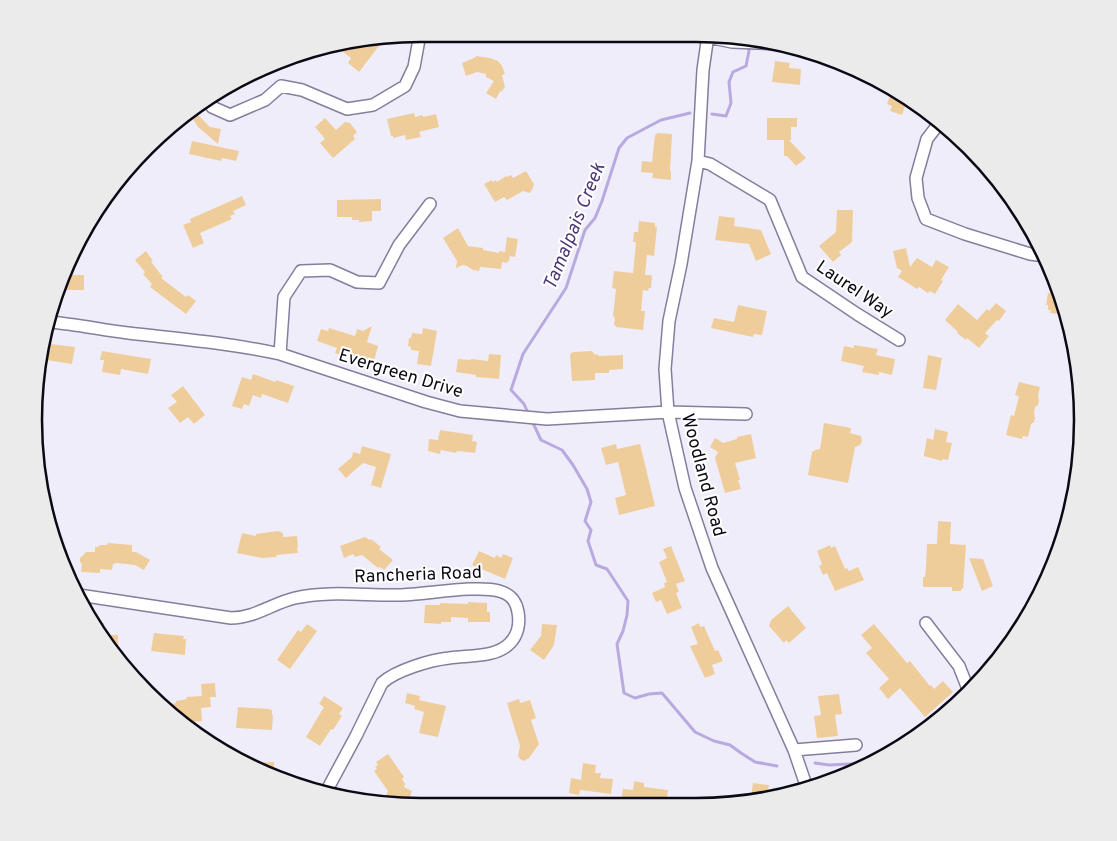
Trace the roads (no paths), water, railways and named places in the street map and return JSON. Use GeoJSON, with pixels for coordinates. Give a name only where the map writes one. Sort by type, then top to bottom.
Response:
{"type":"FeatureCollection","features":[{"type":"Feature","properties":{"kind":"street"},"geometry":{"type":"LineString","coordinates":[[211,105],[230,115],[265,100],[281,86],[302,90],[348,109],[373,105],[405,86],[414,67],[419,42]]}},
{"type":"Feature","properties":{"kind":"street","name":"Woodland Road"},"geometry":{"type":"LineString","coordinates":[[707,42],[703,70],[698,161],[681,264],[669,321],[665,369],[668,412],[685,488],[712,568],[794,750],[806,782]]}},
{"type":"Feature","properties":{"kind":"street"},"geometry":{"type":"LineString","coordinates":[[936,128],[927,139],[916,178],[918,198],[926,219],[965,234],[1037,255]]}},
{"type":"Feature","properties":{"kind":"street","name":"Laurel Way"},"geometry":{"type":"LineString","coordinates":[[698,161],[710,164],[770,200],[802,277],[899,340]]}},
{"type":"Feature","properties":{"kind":"street"},"geometry":{"type":"LineString","coordinates":[[280,354],[284,297],[301,271],[330,270],[357,282],[379,283],[399,245],[430,204]]}},
{"type":"Feature","properties":{"kind":"street","name":"Evergreen Drive"},"geometry":{"type":"LineString","coordinates":[[55,323],[125,333],[236,345],[280,354],[426,402],[460,410],[547,419],[668,412],[746,414]]}},
{"type":"Feature","properties":{"kind":"street","name":"Rancheria Road"},"geometry":{"type":"LineString","coordinates":[[86,596],[231,618],[247,616],[294,598],[319,594],[402,595],[486,589],[498,590],[512,598],[518,614],[518,628],[515,637],[503,650],[494,653],[431,661],[388,678],[382,683],[329,787]]}},
{"type":"Feature","properties":{"kind":"street"},"geometry":{"type":"LineString","coordinates":[[926,623],[959,666],[967,685]]}},
{"type":"Feature","properties":{"kind":"street"},"geometry":{"type":"LineString","coordinates":[[794,750],[856,745]]}},
{"type":"Feature","properties":{"kind":"waterway","name":"Tamalpais Creek"},"geometry":{"type":"LineString","coordinates":[[712,114],[726,116],[731,103],[729,82],[733,72],[746,66],[748,46]]}},
{"type":"Feature","properties":{"kind":"waterway","name":"Tamalpais Creek"},"geometry":{"type":"LineString","coordinates":[[529,415],[524,404],[511,390],[523,354],[566,288],[585,230],[595,218],[602,201],[619,148],[627,138],[661,120],[690,113]]}},
{"type":"Feature","properties":{"kind":"waterway","name":"Tamalpais Creek"},"geometry":{"type":"LineString","coordinates":[[532,421],[541,440],[562,450],[587,489],[591,502],[585,521],[591,530],[588,541],[596,565],[607,569],[628,601],[623,631],[617,644],[624,693],[635,698],[662,693],[695,732],[714,741],[730,745],[755,762],[777,766]]}},
{"type":"Feature","properties":{"kind":"waterway","name":"Tamalpais Creek"},"geometry":{"type":"LineString","coordinates":[[815,763],[829,765],[856,764]]}}]}
